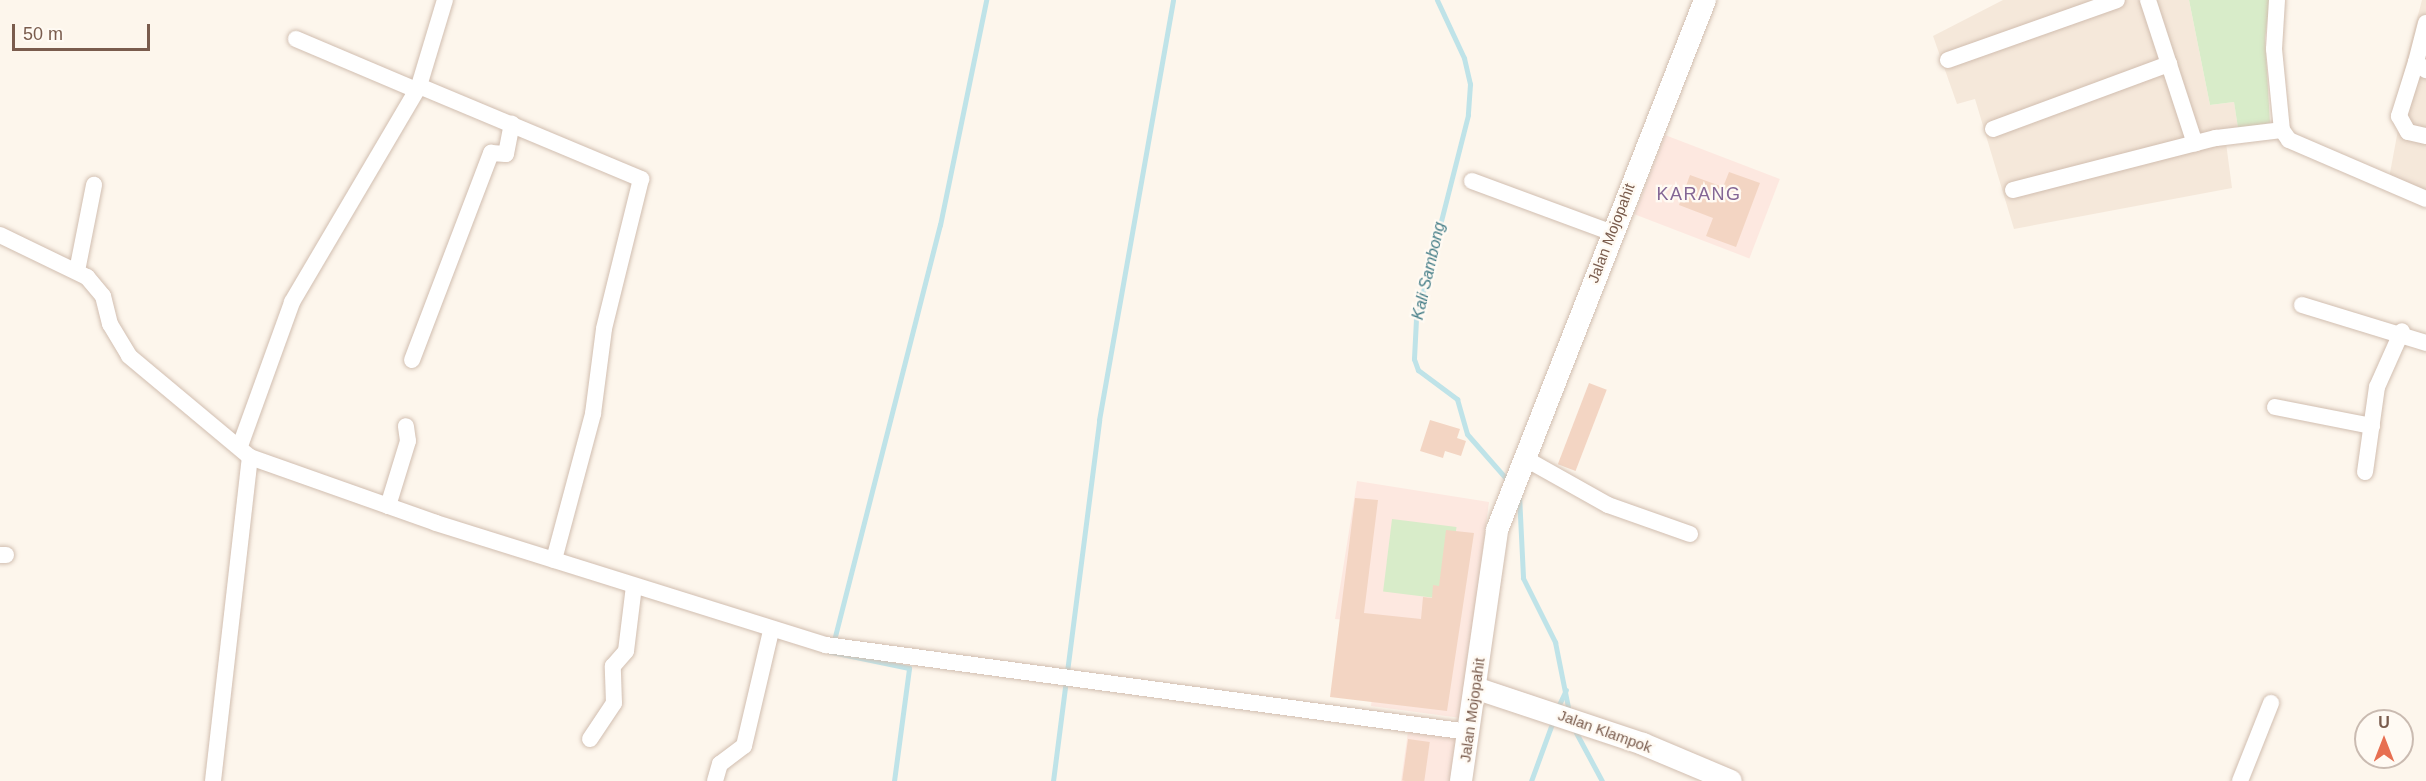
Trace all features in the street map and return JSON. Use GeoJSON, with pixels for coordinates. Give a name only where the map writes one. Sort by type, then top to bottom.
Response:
{"type":"FeatureCollection","features":[{"type":"Feature","properties":{"kind":"street"},"geometry":{"type":"LineString","coordinates":[[213,781],[245,452],[292,302],[417,88],[445,0]]}},
{"type":"Feature","properties":{"kind":"street","name":"Jalan Mojopahit"},"geometry":{"type":"LineString","coordinates":[[1461,781],[1495,539],[1508,497],[1524,464],[1610,232],[1705,0]]}},
{"type":"Feature","properties":{"kind":"street"},"geometry":{"type":"LineString","coordinates":[[1948,60],[2117,0]]}},
{"type":"Feature","properties":{"kind":"street"},"geometry":{"type":"LineString","coordinates":[[2148,0],[2195,144]]}},
{"type":"Feature","properties":{"kind":"street"},"geometry":{"type":"LineString","coordinates":[[2277,0],[2274,49],[2282,130],[2300,146],[2426,199]]}},
{"type":"Feature","properties":{"kind":"street"},"geometry":{"type":"LineString","coordinates":[[2426,23],[2421,66],[2399,116],[2408,132],[2426,136]]}},
{"type":"Feature","properties":{"kind":"street"},"geometry":{"type":"LineString","coordinates":[[296,39],[512,124],[641,179],[604,328],[593,414],[554,560]]}},
{"type":"Feature","properties":{"kind":"street"},"geometry":{"type":"LineString","coordinates":[[1993,129],[2169,64]]}},
{"type":"Feature","properties":{"kind":"street"},"geometry":{"type":"LineString","coordinates":[[412,360],[491,153],[506,154],[512,124]]}},
{"type":"Feature","properties":{"kind":"street"},"geometry":{"type":"LineString","coordinates":[[2013,190],[2195,144],[2282,130]]}},
{"type":"Feature","properties":{"kind":"street"},"geometry":{"type":"LineString","coordinates":[[1472,181],[1610,232]]}},
{"type":"Feature","properties":{"kind":"street"},"geometry":{"type":"LineString","coordinates":[[77,272],[94,185]]}},
{"type":"Feature","properties":{"kind":"street"},"geometry":{"type":"LineString","coordinates":[[0,235],[77,272],[103,296],[117,339],[148,376],[245,452],[388,506],[771,631],[826,645],[1469,732]]}},
{"type":"Feature","properties":{"kind":"street"},"geometry":{"type":"LineString","coordinates":[[2302,305],[2402,331],[2426,343]]}},
{"type":"Feature","properties":{"kind":"street"},"geometry":{"type":"LineString","coordinates":[[2365,472],[2378,387],[2402,331]]}},
{"type":"Feature","properties":{"kind":"street"},"geometry":{"type":"LineString","coordinates":[[2275,407],[2372,426]]}},
{"type":"Feature","properties":{"kind":"street"},"geometry":{"type":"LineString","coordinates":[[388,506],[408,441],[406,426]]}},
{"type":"Feature","properties":{"kind":"street"},"geometry":{"type":"LineString","coordinates":[[1524,464],[1608,505],[1690,534]]}},
{"type":"Feature","properties":{"kind":"street"},"geometry":{"type":"LineString","coordinates":[[590,739],[614,703],[613,666],[626,651],[634,586]]}},
{"type":"Feature","properties":{"kind":"street"},"geometry":{"type":"LineString","coordinates":[[715,781],[720,764],[744,746],[771,631]]}},
{"type":"Feature","properties":{"kind":"street","name":"Jalan Klampok"},"geometry":{"type":"LineString","coordinates":[[1475,688],[1586,723],[1731,781]]}},
{"type":"Feature","properties":{"kind":"street"},"geometry":{"type":"LineString","coordinates":[[2240,781],[2271,703]]}},
{"type":"Feature","properties":{"kind":"shaded area"},"geometry":{"type":"Polygon","coordinates":[[[2003,0],[2189,0],[2210,105],[2234,102],[2240,141],[2226,143],[2232,188],[2014,229],[1975,99],[1957,104],[1933,36],[2003,0]]]}},
{"type":"Feature","properties":{"kind":"shaded area"},"geometry":{"type":"Polygon","coordinates":[[[2422,0],[2426,0],[2426,205],[2387,189],[2398,130],[2392,113],[2422,0]]]}},
{"type":"Feature","properties":{"kind":"shaded area"},"geometry":{"type":"Polygon","coordinates":[[[1665,135],[1780,179],[1749,258],[1635,214],[1665,135]]]}},
{"type":"Feature","properties":{"kind":"shaded area"},"geometry":{"type":"Polygon","coordinates":[[[1357,481],[1489,502],[1461,718],[1371,706],[1380,623],[1335,619],[1357,481]]]}},
{"type":"Feature","properties":{"kind":"shaded area"},"geometry":{"type":"Polygon","coordinates":[[[1408,732],[1457,738],[1450,781],[1401,781],[1408,732]]]}},
{"type":"Feature","properties":{"kind":"green space"},"geometry":{"type":"Polygon","coordinates":[[[2189,0],[2270,0],[2265,38],[2270,123],[2238,128],[2234,102],[2210,105],[2189,0]]]}},
{"type":"Feature","properties":{"kind":"green space"},"geometry":{"type":"Polygon","coordinates":[[[1392,519],[1457,527],[1448,599],[1383,591],[1392,519]]]}},
{"type":"Feature","properties":{"kind":"building"},"geometry":{"type":"Polygon","coordinates":[[[1729,172],[1760,183],[1736,247],[1706,236],[1713,218],[1679,205],[1690,175],[1723,187],[1729,172]]]}},
{"type":"Feature","properties":{"kind":"building"},"geometry":{"type":"Polygon","coordinates":[[[1589,383],[1607,390],[1576,471],[1558,464],[1589,383]]]}},
{"type":"Feature","properties":{"kind":"building"},"geometry":{"type":"Polygon","coordinates":[[[1430,420],[1460,429],[1457,438],[1466,441],[1461,456],[1445,451],[1443,458],[1420,451],[1430,420]]]}},
{"type":"Feature","properties":{"kind":"building"},"geometry":{"type":"Polygon","coordinates":[[[1355,498],[1378,500],[1364,613],[1421,619],[1423,597],[1432,598],[1433,585],[1439,586],[1446,530],[1474,533],[1447,711],[1330,697],[1355,498]]]}},
{"type":"Feature","properties":{"kind":"building"},"geometry":{"type":"Polygon","coordinates":[[[1408,739],[1430,742],[1424,781],[1402,781],[1408,739]]]}},
{"type":"Feature","properties":{"kind":"waterway"},"geometry":{"type":"LineString","coordinates":[[894,781],[909,668],[831,652],[940,225],[986,0]]}},
{"type":"Feature","properties":{"kind":"waterway"},"geometry":{"type":"LineString","coordinates":[[1053,781],[1099,420],[1173,0]]}},
{"type":"Feature","properties":{"kind":"waterway","name":"Kali Sambong"},"geometry":{"type":"LineString","coordinates":[[1437,0],[1464,58],[1470,84],[1468,115],[1416,319],[1414,359],[1418,370],[1457,399],[1467,434],[1510,483]]}},
{"type":"Feature","properties":{"kind":"waterway","name":"Kali Sambong"},"geometry":{"type":"LineString","coordinates":[[1519,495],[1523,578],[1555,642],[1569,712]]}},
{"type":"Feature","properties":{"kind":"waterway"},"geometry":{"type":"LineString","coordinates":[[1557,709],[1566,690]]}},
{"type":"Feature","properties":{"kind":"waterway"},"geometry":{"type":"LineString","coordinates":[[1531,781],[1553,721]]}},
{"type":"Feature","properties":{"kind":"waterway","name":"Kali Sambong"},"geometry":{"type":"LineString","coordinates":[[1573,727],[1602,781]]}},
{"type":"Feature","properties":{"kind":"district","name":"KARANG"},"geometry":{"type":"Point","coordinates":[1699,194]}}]}
